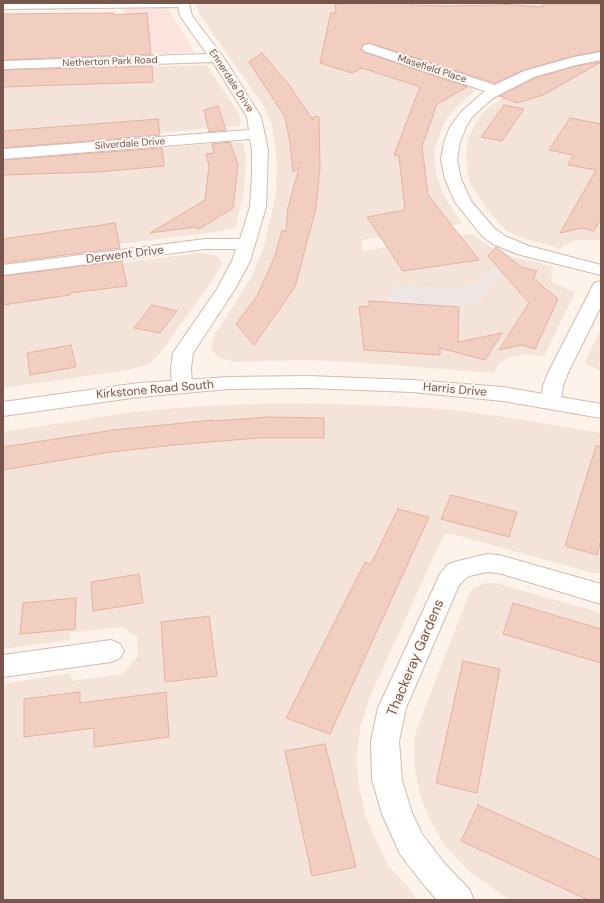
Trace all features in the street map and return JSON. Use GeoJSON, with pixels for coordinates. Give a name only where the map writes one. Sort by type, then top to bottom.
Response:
{"type":"FeatureCollection","features":[{"type":"Feature","properties":{"kind":"street"},"geometry":{"type":"LineString","coordinates":[[3,5],[183,3]]}},
{"type":"Feature","properties":{"kind":"street","name":"Ennerdale Drive"},"geometry":{"type":"LineString","coordinates":[[182,386],[181,368],[183,353],[226,289],[241,261],[253,225],[260,190],[258,134],[254,117],[216,58],[186,16],[183,3]]}},
{"type":"Feature","properties":{"kind":"street","name":"Masefield Place"},"geometry":{"type":"LineString","coordinates":[[369,48],[496,90]]}},
{"type":"Feature","properties":{"kind":"street"},"geometry":{"type":"LineString","coordinates":[[601,56],[574,61],[537,71],[512,81],[496,90],[480,101],[467,114],[458,128],[450,150],[450,168],[463,202],[488,232],[513,247],[535,254],[601,270]]}},
{"type":"Feature","properties":{"kind":"street","name":"Netherton Park Road"},"geometry":{"type":"LineString","coordinates":[[3,66],[216,58]]}},
{"type":"Feature","properties":{"kind":"street","name":"Silverdale Drive"},"geometry":{"type":"LineString","coordinates":[[3,154],[258,134]]}},
{"type":"Feature","properties":{"kind":"street","name":"Derwent Drive"},"geometry":{"type":"LineString","coordinates":[[3,270],[206,244],[247,244]]}},
{"type":"Feature","properties":{"kind":"street"},"geometry":{"type":"LineString","coordinates":[[551,401],[553,386],[558,373],[601,287]]}},
{"type":"Feature","properties":{"kind":"street","name":"Kirkstone Road South"},"geometry":{"type":"LineString","coordinates":[[3,409],[121,392],[182,386],[308,382]]}},
{"type":"Feature","properties":{"kind":"street","name":"Harris Drive"},"geometry":{"type":"LineString","coordinates":[[308,382],[412,386],[503,394],[551,401],[601,411]]}},
{"type":"Feature","properties":{"kind":"street","name":"Thackeray Gardens"},"geometry":{"type":"LineString","coordinates":[[458,900],[434,874],[411,844],[397,814],[387,780],[385,742],[392,708],[449,581],[456,572],[464,568],[487,563],[499,564],[601,594]]}},
{"type":"Feature","properties":{"kind":"street"},"geometry":{"type":"LineString","coordinates":[[3,666],[111,651]]}},
{"type":"Feature","properties":{"kind":"shaded area"},"geometry":{"type":"Polygon","coordinates":[[[195,3],[601,3],[601,50],[590,51],[488,80],[479,79],[389,50],[373,38],[348,51],[378,55],[475,88],[473,93],[456,107],[447,118],[434,151],[436,174],[447,201],[461,222],[460,224],[362,240],[363,251],[467,234],[473,235],[495,250],[507,254],[484,279],[469,286],[454,289],[390,285],[462,318],[463,307],[479,302],[513,257],[552,266],[551,272],[553,282],[575,293],[544,356],[526,354],[509,357],[498,364],[494,373],[305,360],[234,362],[220,358],[214,353],[211,347],[215,334],[250,280],[264,247],[276,193],[277,160],[272,126],[265,108],[200,15],[195,3]]]}},
{"type":"Feature","properties":{"kind":"shaded area"},"geometry":{"type":"Polygon","coordinates":[[[167,7],[195,52],[145,55],[146,51],[121,8],[167,7]]]}},
{"type":"Feature","properties":{"kind":"shaded area"},"geometry":{"type":"Polygon","coordinates":[[[601,62],[601,240],[576,240],[564,245],[561,249],[517,236],[506,230],[487,210],[470,183],[467,170],[466,152],[468,139],[479,118],[487,109],[514,89],[575,67],[601,62]]]}},
{"type":"Feature","properties":{"kind":"shaded area"},"geometry":{"type":"Polygon","coordinates":[[[207,66],[239,114],[241,123],[239,126],[3,146],[3,71],[207,66]]]}},
{"type":"Feature","properties":{"kind":"shaded area"},"geometry":{"type":"Polygon","coordinates":[[[236,142],[243,143],[246,156],[244,191],[236,225],[233,228],[221,231],[3,259],[3,160],[236,142]]]}},
{"type":"Feature","properties":{"kind":"shaded area"},"geometry":{"type":"Polygon","coordinates":[[[199,253],[215,255],[219,258],[222,264],[212,281],[157,357],[147,365],[128,370],[3,388],[3,278],[199,253]]]}},
{"type":"Feature","properties":{"kind":"shaded area"},"geometry":{"type":"Polygon","coordinates":[[[507,254],[513,257],[479,302],[463,308],[462,318],[387,312],[390,285],[454,289],[469,286],[484,279],[507,254]]]}},
{"type":"Feature","properties":{"kind":"shaded area"},"geometry":{"type":"Polygon","coordinates":[[[601,328],[601,371],[585,363],[601,328]]]}},
{"type":"Feature","properties":{"kind":"shaded area"},"geometry":{"type":"Polygon","coordinates":[[[290,403],[399,406],[455,410],[601,433],[601,573],[593,573],[452,534],[445,535],[442,538],[369,699],[360,728],[357,759],[359,786],[366,817],[387,864],[409,888],[417,900],[3,900],[3,684],[71,673],[72,681],[122,674],[138,656],[137,636],[121,627],[70,633],[70,640],[3,649],[3,432],[133,412],[199,406],[290,403]]]}},
{"type":"Feature","properties":{"kind":"shaded area"},"geometry":{"type":"Polygon","coordinates":[[[488,583],[496,583],[601,613],[601,900],[510,900],[471,873],[445,846],[430,820],[420,795],[415,769],[414,739],[420,720],[468,597],[472,589],[488,583]]]}},
{"type":"Feature","properties":{"kind":"building"},"geometry":{"type":"Polygon","coordinates":[[[410,3],[410,5],[445,6],[498,4],[544,7],[542,4],[601,4],[601,51],[574,56],[524,70],[495,83],[369,43],[363,44],[361,49],[364,52],[467,87],[437,104],[422,147],[428,195],[479,260],[403,271],[367,217],[405,210],[399,156],[394,155],[420,87],[362,68],[352,73],[320,63],[331,12],[336,14],[335,4],[410,3]]]}},
{"type":"Feature","properties":{"kind":"building"},"geometry":{"type":"Polygon","coordinates":[[[114,13],[113,15],[147,13],[151,54],[3,60],[3,14],[114,13]]]}},
{"type":"Feature","properties":{"kind":"building"},"geometry":{"type":"Polygon","coordinates":[[[262,53],[289,85],[313,120],[314,116],[319,117],[320,168],[316,208],[295,287],[254,345],[236,324],[257,296],[275,256],[282,230],[286,232],[288,208],[299,167],[293,172],[290,143],[285,117],[249,62],[262,53]]]}},
{"type":"Feature","properties":{"kind":"building"},"geometry":{"type":"Polygon","coordinates":[[[601,62],[543,95],[517,103],[499,96],[535,78],[576,66],[601,62]]]}},
{"type":"Feature","properties":{"kind":"building"},"geometry":{"type":"Polygon","coordinates":[[[152,66],[153,82],[3,87],[3,70],[152,66]]]}},
{"type":"Feature","properties":{"kind":"building"},"geometry":{"type":"Polygon","coordinates":[[[504,105],[524,109],[502,141],[481,137],[504,105]]]}},
{"type":"Feature","properties":{"kind":"building"},"geometry":{"type":"Polygon","coordinates":[[[218,106],[226,130],[209,132],[204,110],[218,106]]]}},
{"type":"Feature","properties":{"kind":"building"},"geometry":{"type":"Polygon","coordinates":[[[570,118],[601,124],[601,218],[594,231],[582,228],[560,233],[596,170],[568,165],[573,155],[549,150],[570,118]]]}},
{"type":"Feature","properties":{"kind":"building"},"geometry":{"type":"Polygon","coordinates":[[[158,119],[160,135],[3,148],[3,131],[158,119]]]}},
{"type":"Feature","properties":{"kind":"building"},"geometry":{"type":"Polygon","coordinates":[[[230,142],[238,165],[233,208],[199,229],[194,227],[150,233],[205,200],[209,166],[206,154],[214,153],[212,144],[230,142]]]}},
{"type":"Feature","properties":{"kind":"building"},"geometry":{"type":"Polygon","coordinates":[[[162,148],[164,166],[98,172],[3,175],[3,160],[162,148]]]}},
{"type":"Feature","properties":{"kind":"building"},"geometry":{"type":"Polygon","coordinates":[[[115,223],[120,248],[3,263],[3,239],[115,223]]]}},
{"type":"Feature","properties":{"kind":"building"},"geometry":{"type":"Polygon","coordinates":[[[496,247],[521,267],[537,271],[533,278],[558,299],[535,349],[521,345],[499,350],[529,303],[488,256],[496,247]]]}},
{"type":"Feature","properties":{"kind":"building"},"geometry":{"type":"Polygon","coordinates":[[[122,261],[127,286],[70,293],[70,295],[3,305],[3,276],[122,261]]]}},
{"type":"Feature","properties":{"kind":"building"},"geometry":{"type":"Polygon","coordinates":[[[369,301],[459,307],[458,342],[502,333],[485,360],[440,348],[440,355],[364,350],[359,307],[369,306],[369,301]]]}},
{"type":"Feature","properties":{"kind":"building"},"geometry":{"type":"Polygon","coordinates":[[[152,305],[177,311],[160,333],[134,328],[152,305]]]}},
{"type":"Feature","properties":{"kind":"building"},"geometry":{"type":"Polygon","coordinates":[[[71,345],[76,367],[30,375],[27,353],[71,345]]]}},
{"type":"Feature","properties":{"kind":"building"},"geometry":{"type":"Polygon","coordinates":[[[268,417],[324,418],[324,438],[258,438],[174,445],[111,452],[3,470],[3,447],[114,430],[213,420],[268,417]]]}},
{"type":"Feature","properties":{"kind":"building"},"geometry":{"type":"Polygon","coordinates":[[[596,446],[601,446],[601,539],[597,555],[565,546],[596,446]]]}},
{"type":"Feature","properties":{"kind":"building"},"geometry":{"type":"Polygon","coordinates":[[[451,495],[517,512],[509,537],[441,519],[451,495]]]}},
{"type":"Feature","properties":{"kind":"building"},"geometry":{"type":"Polygon","coordinates":[[[398,509],[429,517],[330,734],[286,718],[365,562],[371,564],[398,509]]]}},
{"type":"Feature","properties":{"kind":"building"},"geometry":{"type":"Polygon","coordinates":[[[139,574],[143,603],[93,611],[91,582],[139,574]]]}},
{"type":"Feature","properties":{"kind":"building"},"geometry":{"type":"Polygon","coordinates":[[[76,598],[75,629],[20,634],[23,603],[76,598]]]}},
{"type":"Feature","properties":{"kind":"building"},"geometry":{"type":"Polygon","coordinates":[[[513,603],[601,629],[601,663],[503,634],[513,603]]]}},
{"type":"Feature","properties":{"kind":"building"},"geometry":{"type":"Polygon","coordinates":[[[209,616],[217,676],[165,682],[161,622],[209,616]]]}},
{"type":"Feature","properties":{"kind":"building"},"geometry":{"type":"Polygon","coordinates":[[[463,661],[500,669],[477,793],[436,783],[463,661]]]}},
{"type":"Feature","properties":{"kind":"building"},"geometry":{"type":"Polygon","coordinates":[[[80,692],[80,703],[166,692],[169,737],[94,747],[94,728],[24,737],[24,699],[80,692]]]}},
{"type":"Feature","properties":{"kind":"building"},"geometry":{"type":"Polygon","coordinates":[[[325,744],[356,867],[312,876],[285,751],[325,744]]]}},
{"type":"Feature","properties":{"kind":"building"},"geometry":{"type":"Polygon","coordinates":[[[478,805],[601,860],[601,900],[588,900],[461,841],[478,805]]]}}]}
